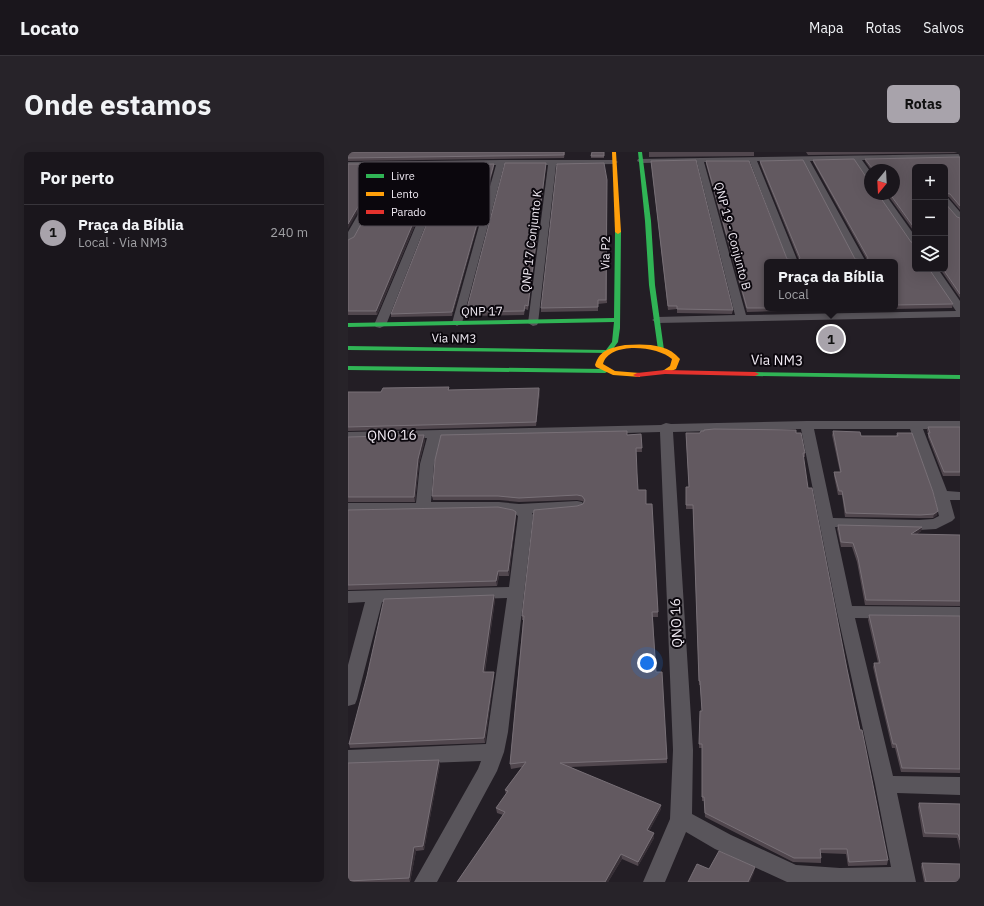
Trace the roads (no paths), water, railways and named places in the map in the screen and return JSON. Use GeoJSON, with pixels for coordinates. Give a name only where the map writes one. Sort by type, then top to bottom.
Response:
{"type":"FeatureCollection","features":[{"type":"Feature","properties":{"kind":"main road","name":"Via P2"},"geometry":{"type":"LineString","coordinates":[[605,371],[599,365],[599,361],[615,342],[621,218],[614,152]]}},
{"type":"Feature","properties":{"kind":"main road"},"geometry":{"type":"LineString","coordinates":[[640,157],[643,218],[661,350],[673,356],[685,358]]}},
{"type":"Feature","properties":{"kind":"main road","name":"QNP 17"},"geometry":{"type":"LineString","coordinates":[[348,325],[533,323],[616,320]]}},
{"type":"Feature","properties":{"kind":"main road","name":"Via NM3"},"geometry":{"type":"LineString","coordinates":[[348,348],[608,352],[620,348],[634,347],[661,350]]}},
{"type":"Feature","properties":{"kind":"main road"},"geometry":{"type":"LineString","coordinates":[[665,372],[673,367],[676,362],[673,356]]}},
{"type":"Feature","properties":{"kind":"main road"},"geometry":{"type":"LineString","coordinates":[[348,368],[605,371]]}},
{"type":"Feature","properties":{"kind":"main road","name":"Via NM3"},"geometry":{"type":"LineString","coordinates":[[605,371],[629,375],[665,372],[960,377]]}},
{"type":"Feature","properties":{"kind":"street"},"geometry":{"type":"LineString","coordinates":[[640,157],[700,160],[753,160],[860,156],[960,156]]}},
{"type":"Feature","properties":{"kind":"street"},"geometry":{"type":"LineString","coordinates":[[909,157],[915,164]]}},
{"type":"Feature","properties":{"kind":"street"},"geometry":{"type":"LineString","coordinates":[[805,158],[859,259]]}},
{"type":"Feature","properties":{"kind":"street"},"geometry":{"type":"LineString","coordinates":[[463,162],[496,160],[614,162]]}},
{"type":"Feature","properties":{"kind":"street"},"geometry":{"type":"LineString","coordinates":[[490,185],[496,160]]}},
{"type":"Feature","properties":{"kind":"street","name":"QNP 19 - Conjunto B"},"geometry":{"type":"LineString","coordinates":[[700,160],[741,318]]}},
{"type":"Feature","properties":{"kind":"street"},"geometry":{"type":"LineString","coordinates":[[753,160],[792,259]]}},
{"type":"Feature","properties":{"kind":"street"},"geometry":{"type":"LineString","coordinates":[[375,162],[418,162]]}},
{"type":"Feature","properties":{"kind":"street","name":"QNP 17 Conjunto K"},"geometry":{"type":"LineString","coordinates":[[533,323],[552,162]]}},
{"type":"Feature","properties":{"kind":"street"},"geometry":{"type":"LineString","coordinates":[[348,164],[358,163]]}},
{"type":"Feature","properties":{"kind":"street"},"geometry":{"type":"LineString","coordinates":[[886,200],[912,239]]}},
{"type":"Feature","properties":{"kind":"street"},"geometry":{"type":"LineString","coordinates":[[948,204],[960,218]]}},
{"type":"Feature","properties":{"kind":"street"},"geometry":{"type":"LineString","coordinates":[[348,240],[358,221]]}},
{"type":"Feature","properties":{"kind":"street"},"geometry":{"type":"LineString","coordinates":[[380,325],[420,226]]}},
{"type":"Feature","properties":{"kind":"street"},"geometry":{"type":"LineString","coordinates":[[457,323],[480,226]]}},
{"type":"Feature","properties":{"kind":"street"},"geometry":{"type":"LineString","coordinates":[[935,272],[960,309]]}},
{"type":"Feature","properties":{"kind":"street"},"geometry":{"type":"LineString","coordinates":[[657,320],[741,318],[813,312],[960,314]]}},
{"type":"Feature","properties":{"kind":"street"},"geometry":{"type":"LineString","coordinates":[[681,819],[795,879],[840,878],[904,880],[885,784],[845,612],[807,425]]}},
{"type":"Feature","properties":{"kind":"street","name":"QNO 16"},"geometry":{"type":"LineString","coordinates":[[348,436],[807,425],[960,425]]}},
{"type":"Feature","properties":{"kind":"street"},"geometry":{"type":"LineString","coordinates":[[826,522],[936,524],[947,518],[941,495],[915,425]]}},
{"type":"Feature","properties":{"kind":"street","name":"QNO 16"},"geometry":{"type":"LineString","coordinates":[[654,882],[681,819],[683,750],[666,428]]}},
{"type":"Feature","properties":{"kind":"street","name":"QNO 16"},"geometry":{"type":"LineString","coordinates":[[423,507],[427,464],[436,434]]}},
{"type":"Feature","properties":{"kind":"street"},"geometry":{"type":"LineString","coordinates":[[941,495],[960,496]]}},
{"type":"Feature","properties":{"kind":"street"},"geometry":{"type":"LineString","coordinates":[[348,509],[499,506],[519,509],[577,505]]}},
{"type":"Feature","properties":{"kind":"street"},"geometry":{"type":"LineString","coordinates":[[425,882],[486,771],[494,752],[498,732],[526,515],[519,509]]}},
{"type":"Feature","properties":{"kind":"street"},"geometry":{"type":"LineString","coordinates":[[348,597],[516,592]]}},
{"type":"Feature","properties":{"kind":"street"},"geometry":{"type":"LineString","coordinates":[[348,699],[375,597]]}},
{"type":"Feature","properties":{"kind":"street"},"geometry":{"type":"LineString","coordinates":[[845,612],[960,613]]}},
{"type":"Feature","properties":{"kind":"street"},"geometry":{"type":"LineString","coordinates":[[348,758],[494,752]]}},
{"type":"Feature","properties":{"kind":"street"},"geometry":{"type":"LineString","coordinates":[[885,784],[960,786]]}},
{"type":"Feature","properties":{"kind":"place","name":"Praça da Bíblia"},"geometry":{"type":"Point","coordinates":[831,339]}}]}
